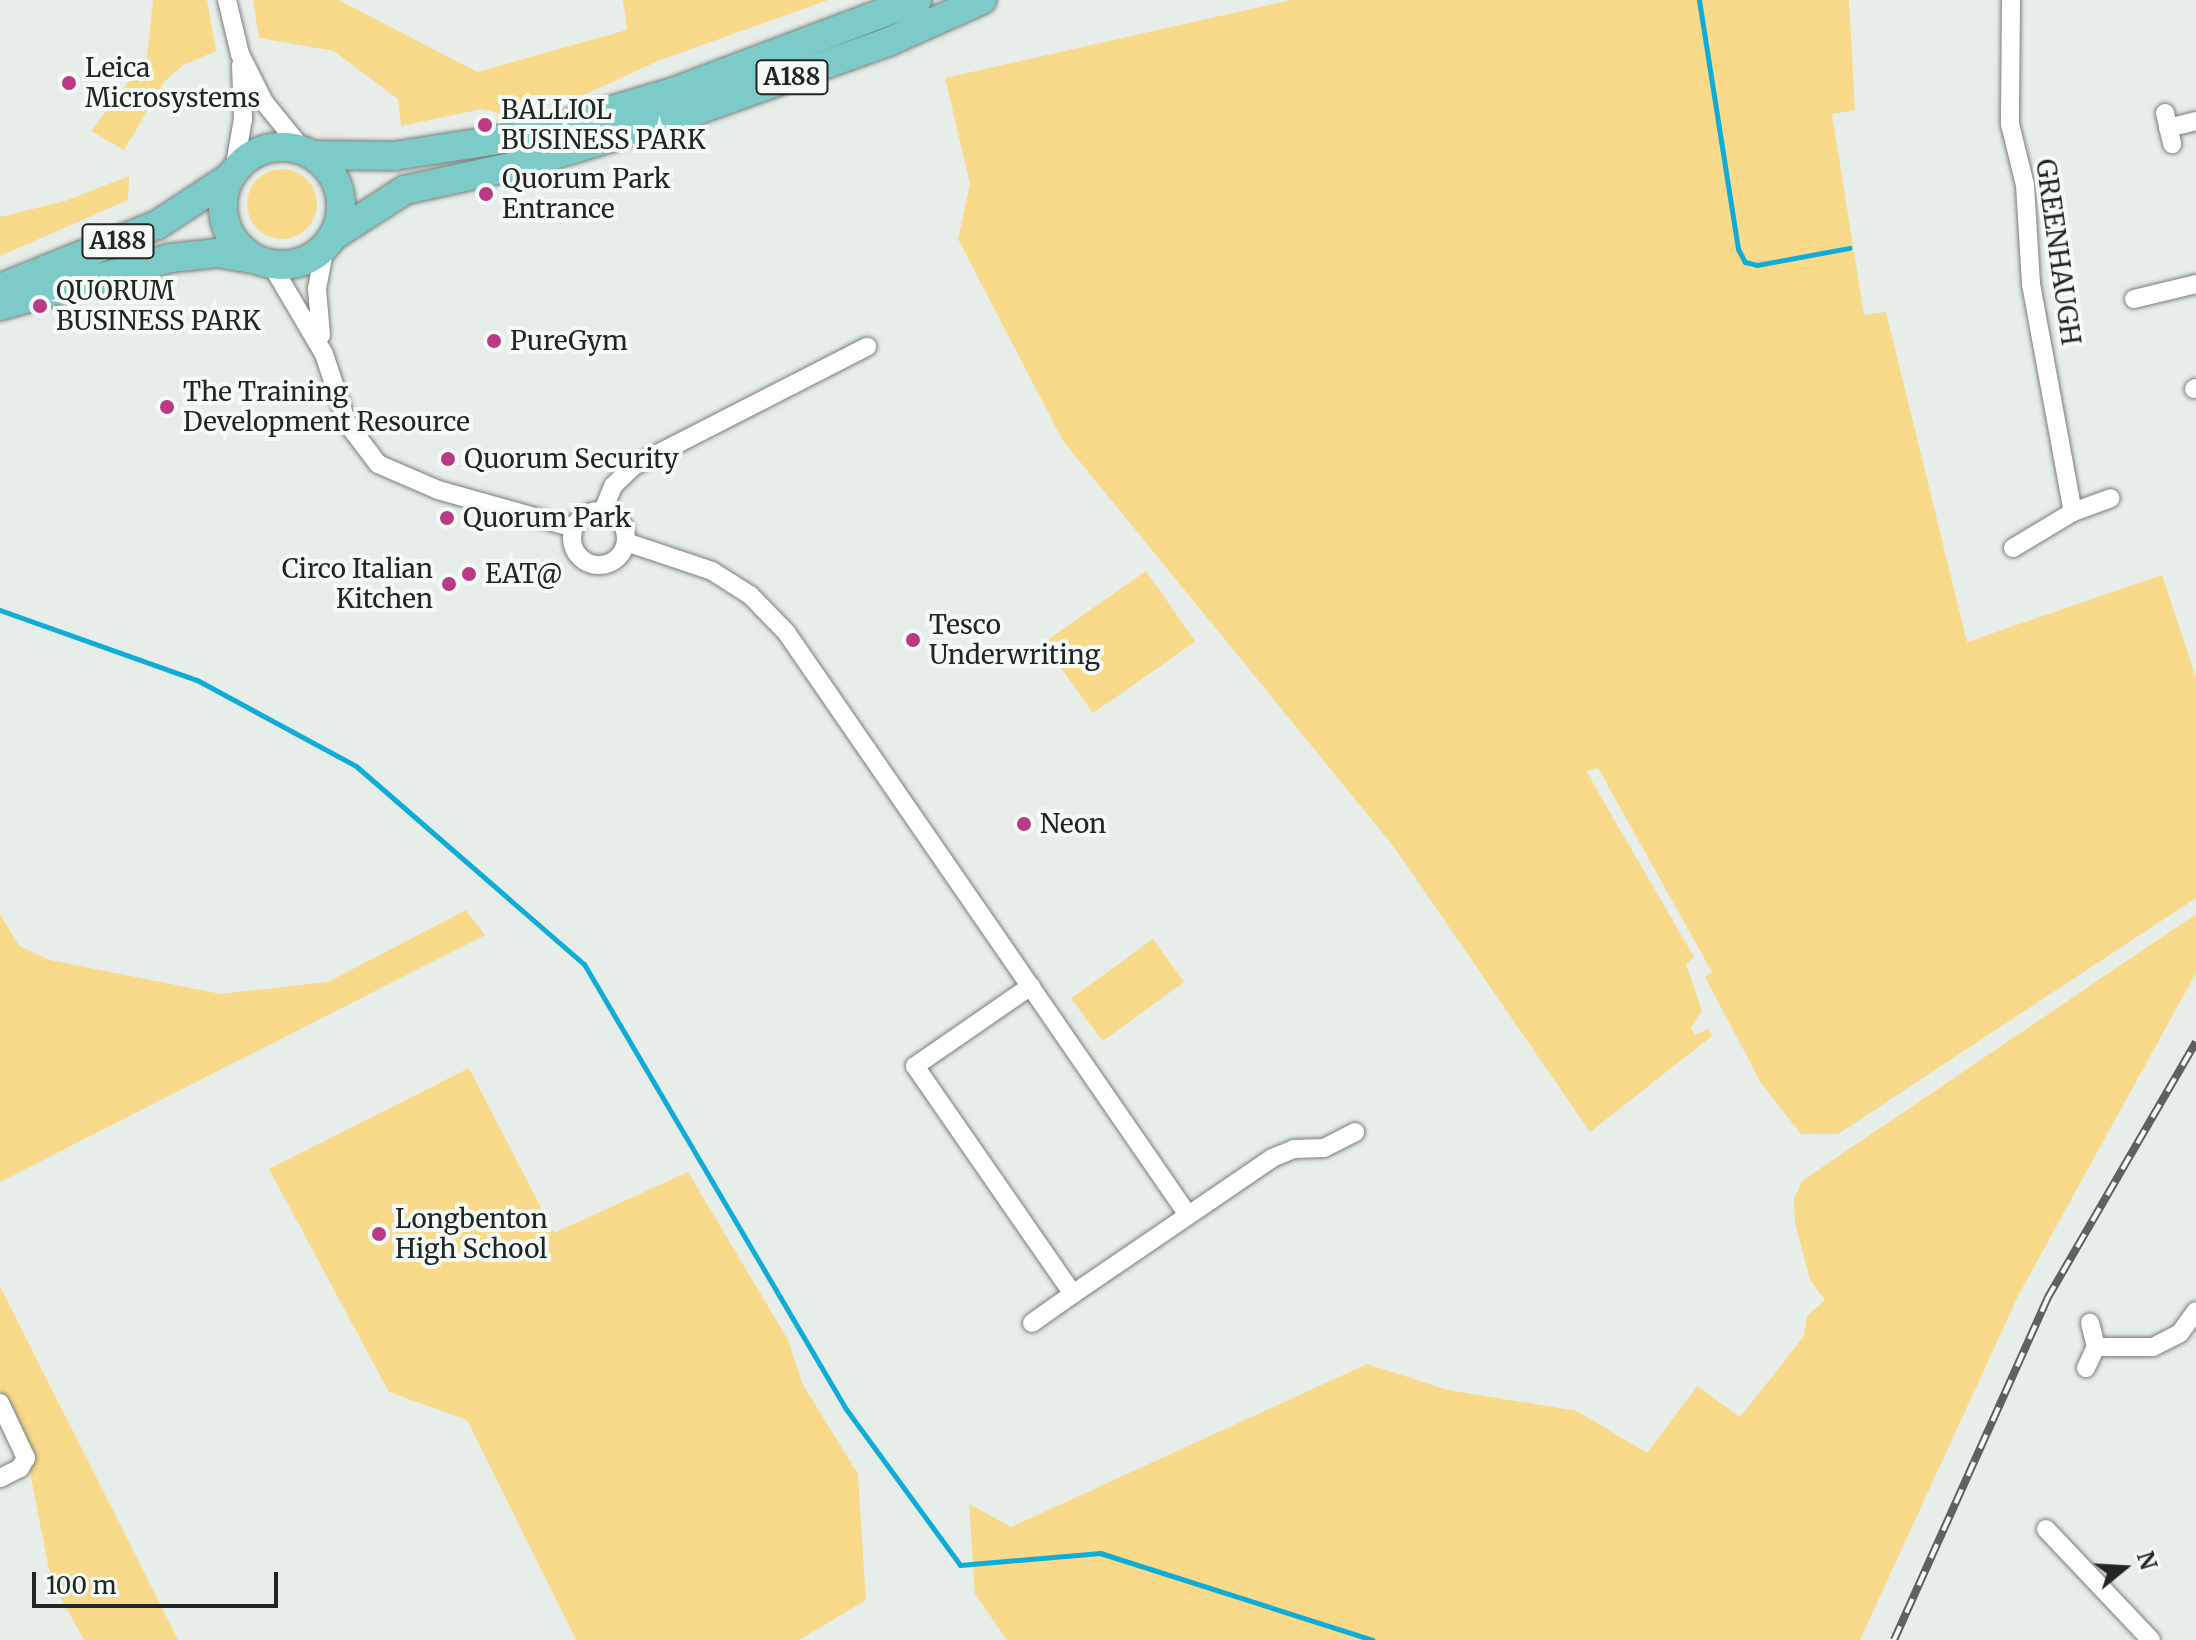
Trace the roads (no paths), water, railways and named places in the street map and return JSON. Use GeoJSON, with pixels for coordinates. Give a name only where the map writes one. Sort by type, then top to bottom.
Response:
{"type":"FeatureCollection","features":[{"type":"Feature","properties":{"kind":"main road","name":"A188"},"geometry":{"type":"LineString","coordinates":[[0,288],[157,225],[269,148],[308,153],[394,156],[530,135],[676,91],[917,0]]}},
{"type":"Feature","properties":{"kind":"main road","name":"A188"},"geometry":{"type":"LineString","coordinates":[[0,306],[171,258],[218,253],[264,262],[305,260],[405,190],[520,165],[670,120],[888,42],[982,0]]}},
{"type":"Feature","properties":{"kind":"main road"},"geometry":{"type":"LineString","coordinates":[[308,153],[339,190],[328,242]]}},
{"type":"Feature","properties":{"kind":"main road"},"geometry":{"type":"LineString","coordinates":[[230,175],[225,221],[236,241],[264,262]]}},
{"type":"Feature","properties":{"kind":"street"},"geometry":{"type":"LineString","coordinates":[[227,0],[240,54],[243,119],[230,175]]}},
{"type":"Feature","properties":{"kind":"street","name":"GREENHAUGH"},"geometry":{"type":"LineString","coordinates":[[2011,0],[2010,124],[2025,185],[2031,284],[2073,512]]}},
{"type":"Feature","properties":{"kind":"street"},"geometry":{"type":"LineString","coordinates":[[240,54],[277,121],[308,153]]}},
{"type":"Feature","properties":{"kind":"street"},"geometry":{"type":"LineString","coordinates":[[2168,128],[2196,121]]}},
{"type":"Feature","properties":{"kind":"street"},"geometry":{"type":"LineString","coordinates":[[328,242],[317,289],[324,354],[347,423],[378,464],[438,490],[574,528]]}},
{"type":"Feature","properties":{"kind":"street"},"geometry":{"type":"LineString","coordinates":[[264,262],[324,354]]}},
{"type":"Feature","properties":{"kind":"street"},"geometry":{"type":"LineString","coordinates":[[2134,299],[2196,284]]}},
{"type":"Feature","properties":{"kind":"street"},"geometry":{"type":"LineString","coordinates":[[603,511],[613,486],[634,466],[867,347]]}},
{"type":"Feature","properties":{"kind":"street"},"geometry":{"type":"LineString","coordinates":[[2013,548],[2073,512],[2111,498]]}},
{"type":"Feature","properties":{"kind":"street"},"geometry":{"type":"LineString","coordinates":[[603,511],[622,523],[626,542],[612,562],[589,563],[575,549],[574,528],[588,513],[603,511]]}},
{"type":"Feature","properties":{"kind":"street"},"geometry":{"type":"LineString","coordinates":[[626,542],[712,571],[773,617],[1188,1215]]}},
{"type":"Feature","properties":{"kind":"street"},"geometry":{"type":"LineString","coordinates":[[1031,986],[915,1066],[1073,1294]]}},
{"type":"Feature","properties":{"kind":"street"},"geometry":{"type":"LineString","coordinates":[[1032,1323],[1284,1152],[1324,1148],[1355,1132]]}},
{"type":"Feature","properties":{"kind":"street"},"geometry":{"type":"LineString","coordinates":[[2096,1347],[2153,1347],[2193,1320]]}},
{"type":"Feature","properties":{"kind":"street"},"geometry":{"type":"LineString","coordinates":[[2086,1368],[2096,1347],[2090,1323]]}},
{"type":"Feature","properties":{"kind":"street"},"geometry":{"type":"LineString","coordinates":[[0,1403],[26,1458],[20,1468],[0,1478]]}},
{"type":"Feature","properties":{"kind":"street"},"geometry":{"type":"LineString","coordinates":[[2046,1529],[2151,1640]]}},
{"type":"Feature","properties":{"kind":"waterway"},"geometry":{"type":"LineString","coordinates":[[1699,0],[1738,249],[1745,262],[1757,265],[1849,248]]}},
{"type":"Feature","properties":{"kind":"waterway"},"geometry":{"type":"LineString","coordinates":[[0,610],[197,680],[356,766],[584,964],[846,1409],[960,1565],[1100,1553],[1372,1640]]}},
{"type":"Feature","properties":{"kind":"railway"},"geometry":{"type":"LineString","coordinates":[[1894,1640],[2047,1299],[2196,1042]]}},
{"type":"Feature","properties":{"kind":"place","name":"Leica Microsystems"},"geometry":{"type":"Point","coordinates":[69,83]}},
{"type":"Feature","properties":{"kind":"place","name":"BALLIOL BUSINESS PARK"},"geometry":{"type":"Point","coordinates":[485,125]}},
{"type":"Feature","properties":{"kind":"place","name":"Quorum Park Entrance"},"geometry":{"type":"Point","coordinates":[486,194]}},
{"type":"Feature","properties":{"kind":"place","name":"QUORUM BUSINESS PARK"},"geometry":{"type":"Point","coordinates":[40,306]}},
{"type":"Feature","properties":{"kind":"place","name":"PureGym"},"geometry":{"type":"Point","coordinates":[494,341]}},
{"type":"Feature","properties":{"kind":"place","name":"The Training Development Resource"},"geometry":{"type":"Point","coordinates":[167,407]}},
{"type":"Feature","properties":{"kind":"place","name":"Quorum Security"},"geometry":{"type":"Point","coordinates":[448,459]}},
{"type":"Feature","properties":{"kind":"place","name":"Quorum Park"},"geometry":{"type":"Point","coordinates":[447,518]}},
{"type":"Feature","properties":{"kind":"place","name":"EAT@"},"geometry":{"type":"Point","coordinates":[469,574]}},
{"type":"Feature","properties":{"kind":"place","name":"Circo Italian Kitchen"},"geometry":{"type":"Point","coordinates":[449,584]}},
{"type":"Feature","properties":{"kind":"place","name":"Tesco Underwriting"},"geometry":{"type":"Point","coordinates":[913,640]}},
{"type":"Feature","properties":{"kind":"place","name":"Neon"},"geometry":{"type":"Point","coordinates":[1024,824]}},
{"type":"Feature","properties":{"kind":"place","name":"Longbenton High School"},"geometry":{"type":"Point","coordinates":[379,1234]}}]}
